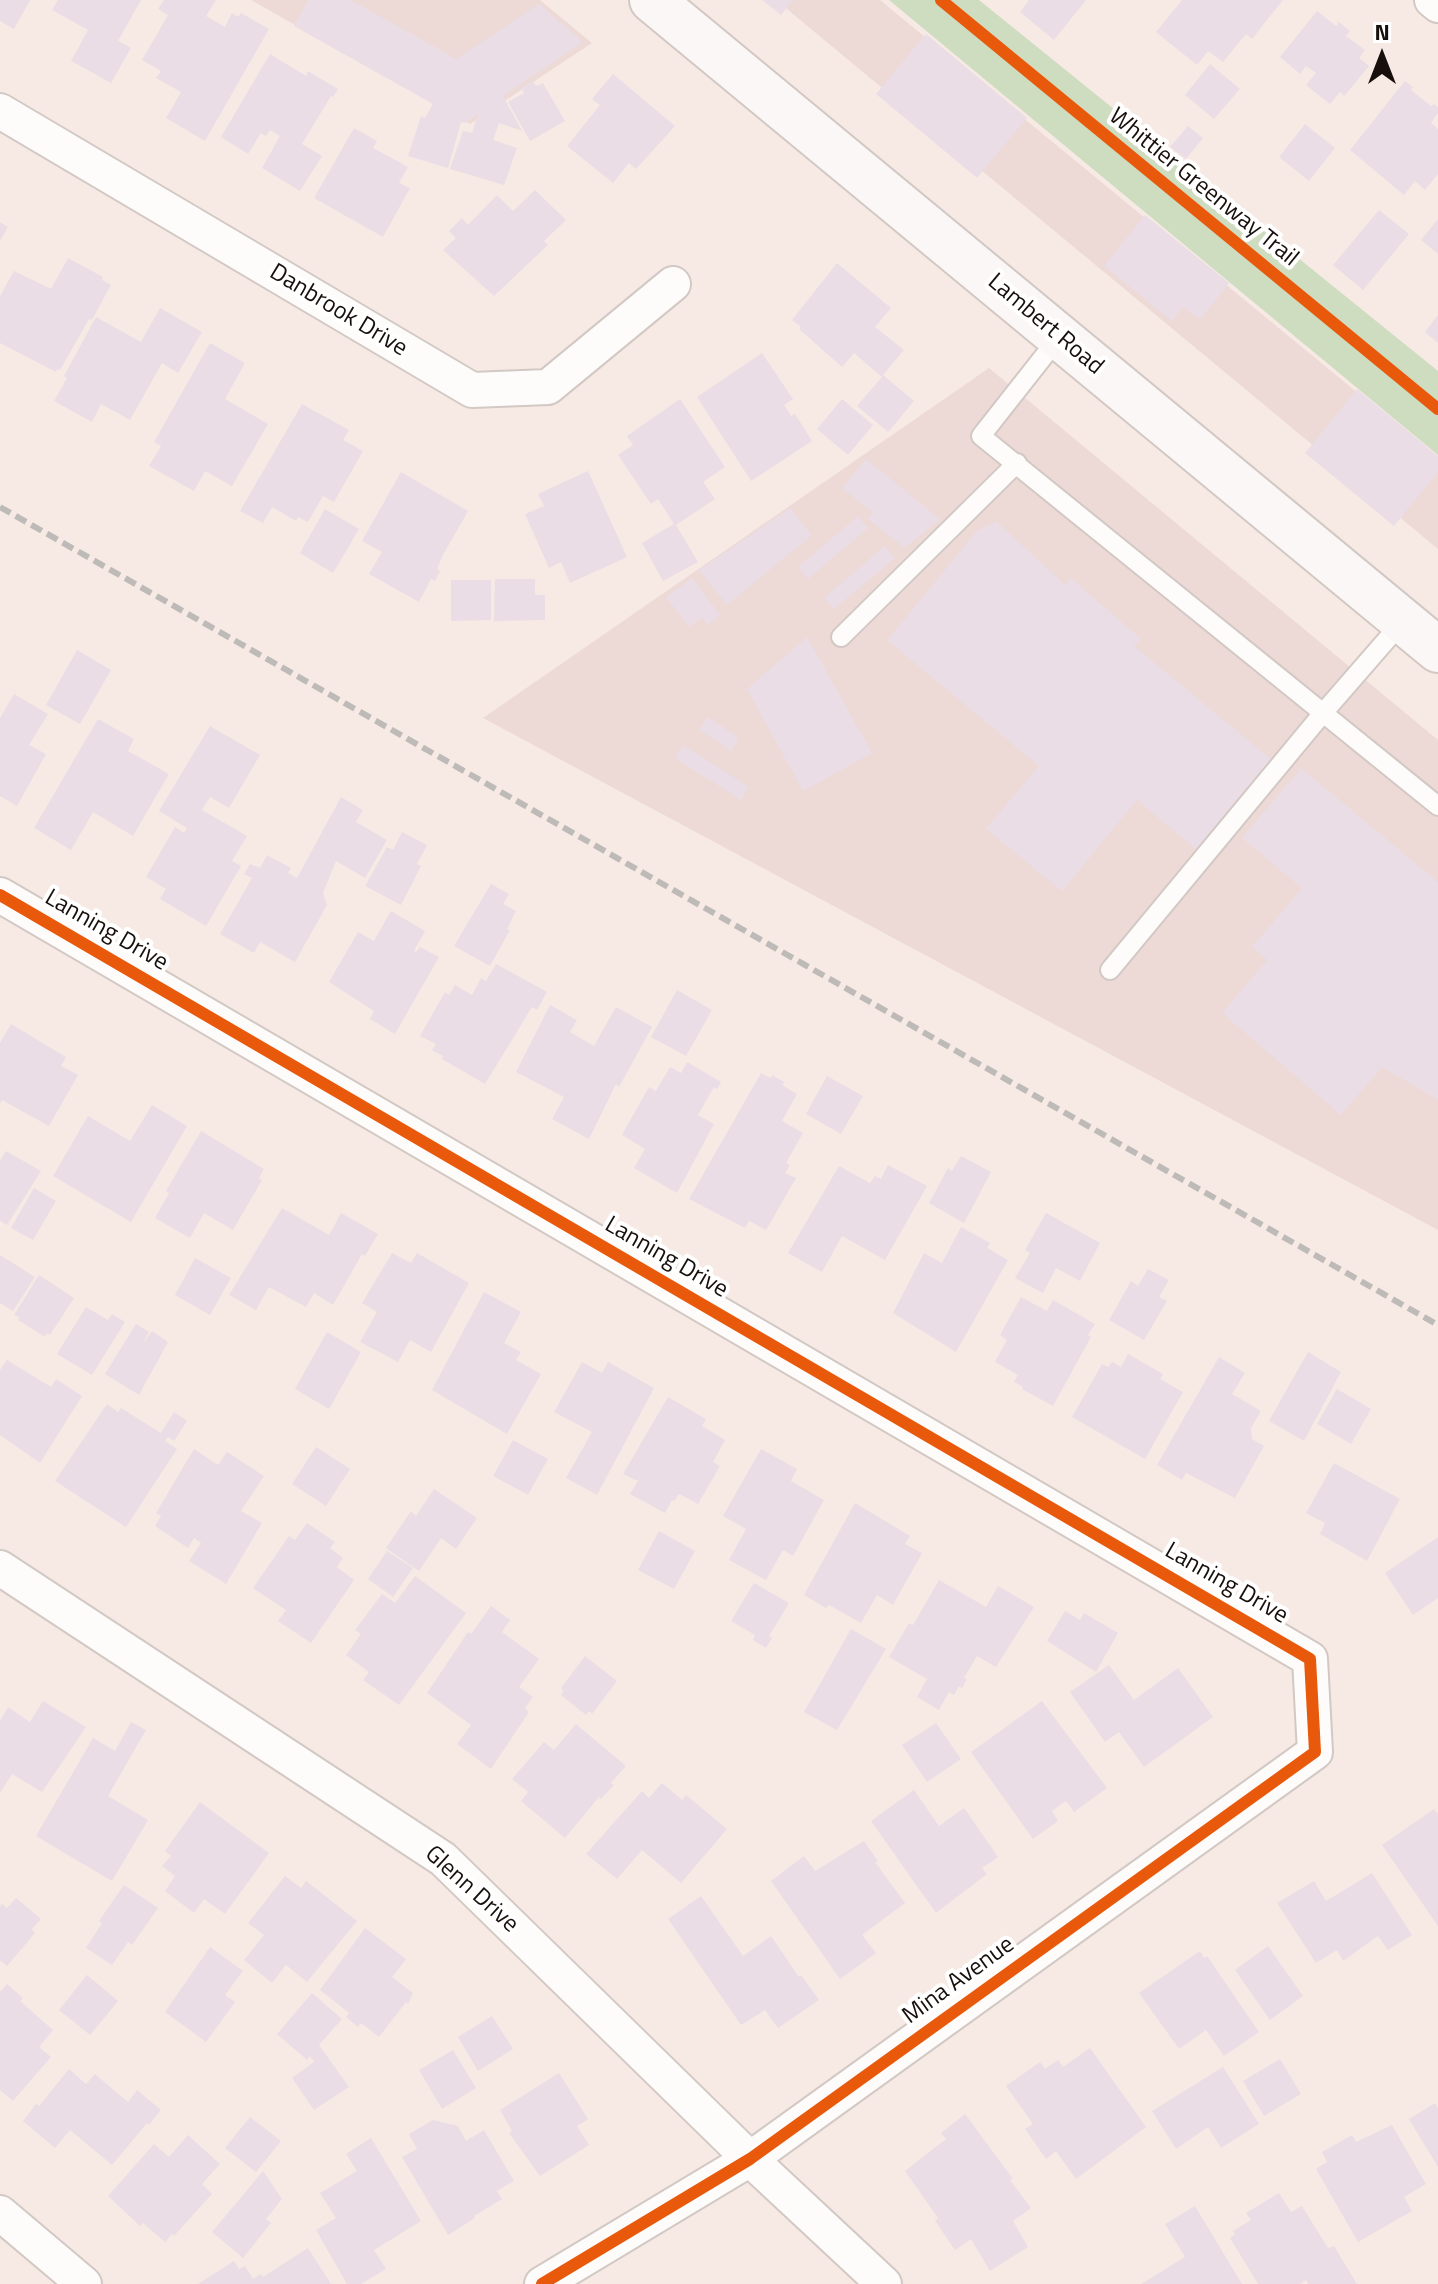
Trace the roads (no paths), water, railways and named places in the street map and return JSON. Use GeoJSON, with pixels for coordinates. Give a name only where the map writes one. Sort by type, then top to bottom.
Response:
{"type":"FeatureCollection","features":[{"type":"Feature","properties":{"kind":"main road","name":"Lambert Road"},"geometry":{"type":"LineString","coordinates":[[652,0],[1438,650]]}},
{"type":"Feature","properties":{"kind":"street"},"geometry":{"type":"LineString","coordinates":[[1432,0],[1438,5]]}},
{"type":"Feature","properties":{"kind":"street","name":"Danbrook Drive"},"geometry":{"type":"LineString","coordinates":[[0,111],[472,390],[548,387],[673,284]]}},
{"type":"Feature","properties":{"kind":"street","name":"Lanning Drive"},"geometry":{"type":"LineString","coordinates":[[0,895],[1310,1659]]}},
{"type":"Feature","properties":{"kind":"street","name":"Glenn Drive"},"geometry":{"type":"LineString","coordinates":[[0,1568],[443,1859],[750,2159],[884,2284]]}},
{"type":"Feature","properties":{"kind":"street","name":"Mina Avenue"},"geometry":{"type":"LineString","coordinates":[[542,2284],[750,2159],[1315,1752],[1310,1659]]}},
{"type":"Feature","properties":{"kind":"street"},"geometry":{"type":"LineString","coordinates":[[0,2213],[84,2284]]}},
{"type":"Feature","properties":{"kind":"lane"},"geometry":{"type":"LineString","coordinates":[[1059,337],[981,436],[1438,806]]}},
{"type":"Feature","properties":{"kind":"lane"},"geometry":{"type":"LineString","coordinates":[[841,637],[1017,463]]}},
{"type":"Feature","properties":{"kind":"lane"},"geometry":{"type":"LineString","coordinates":[[1110,970],[1403,621]]}},
{"type":"Feature","properties":{"kind":"railway"},"geometry":{"type":"LineString","coordinates":[[0,507],[1438,1325]]}}]}
